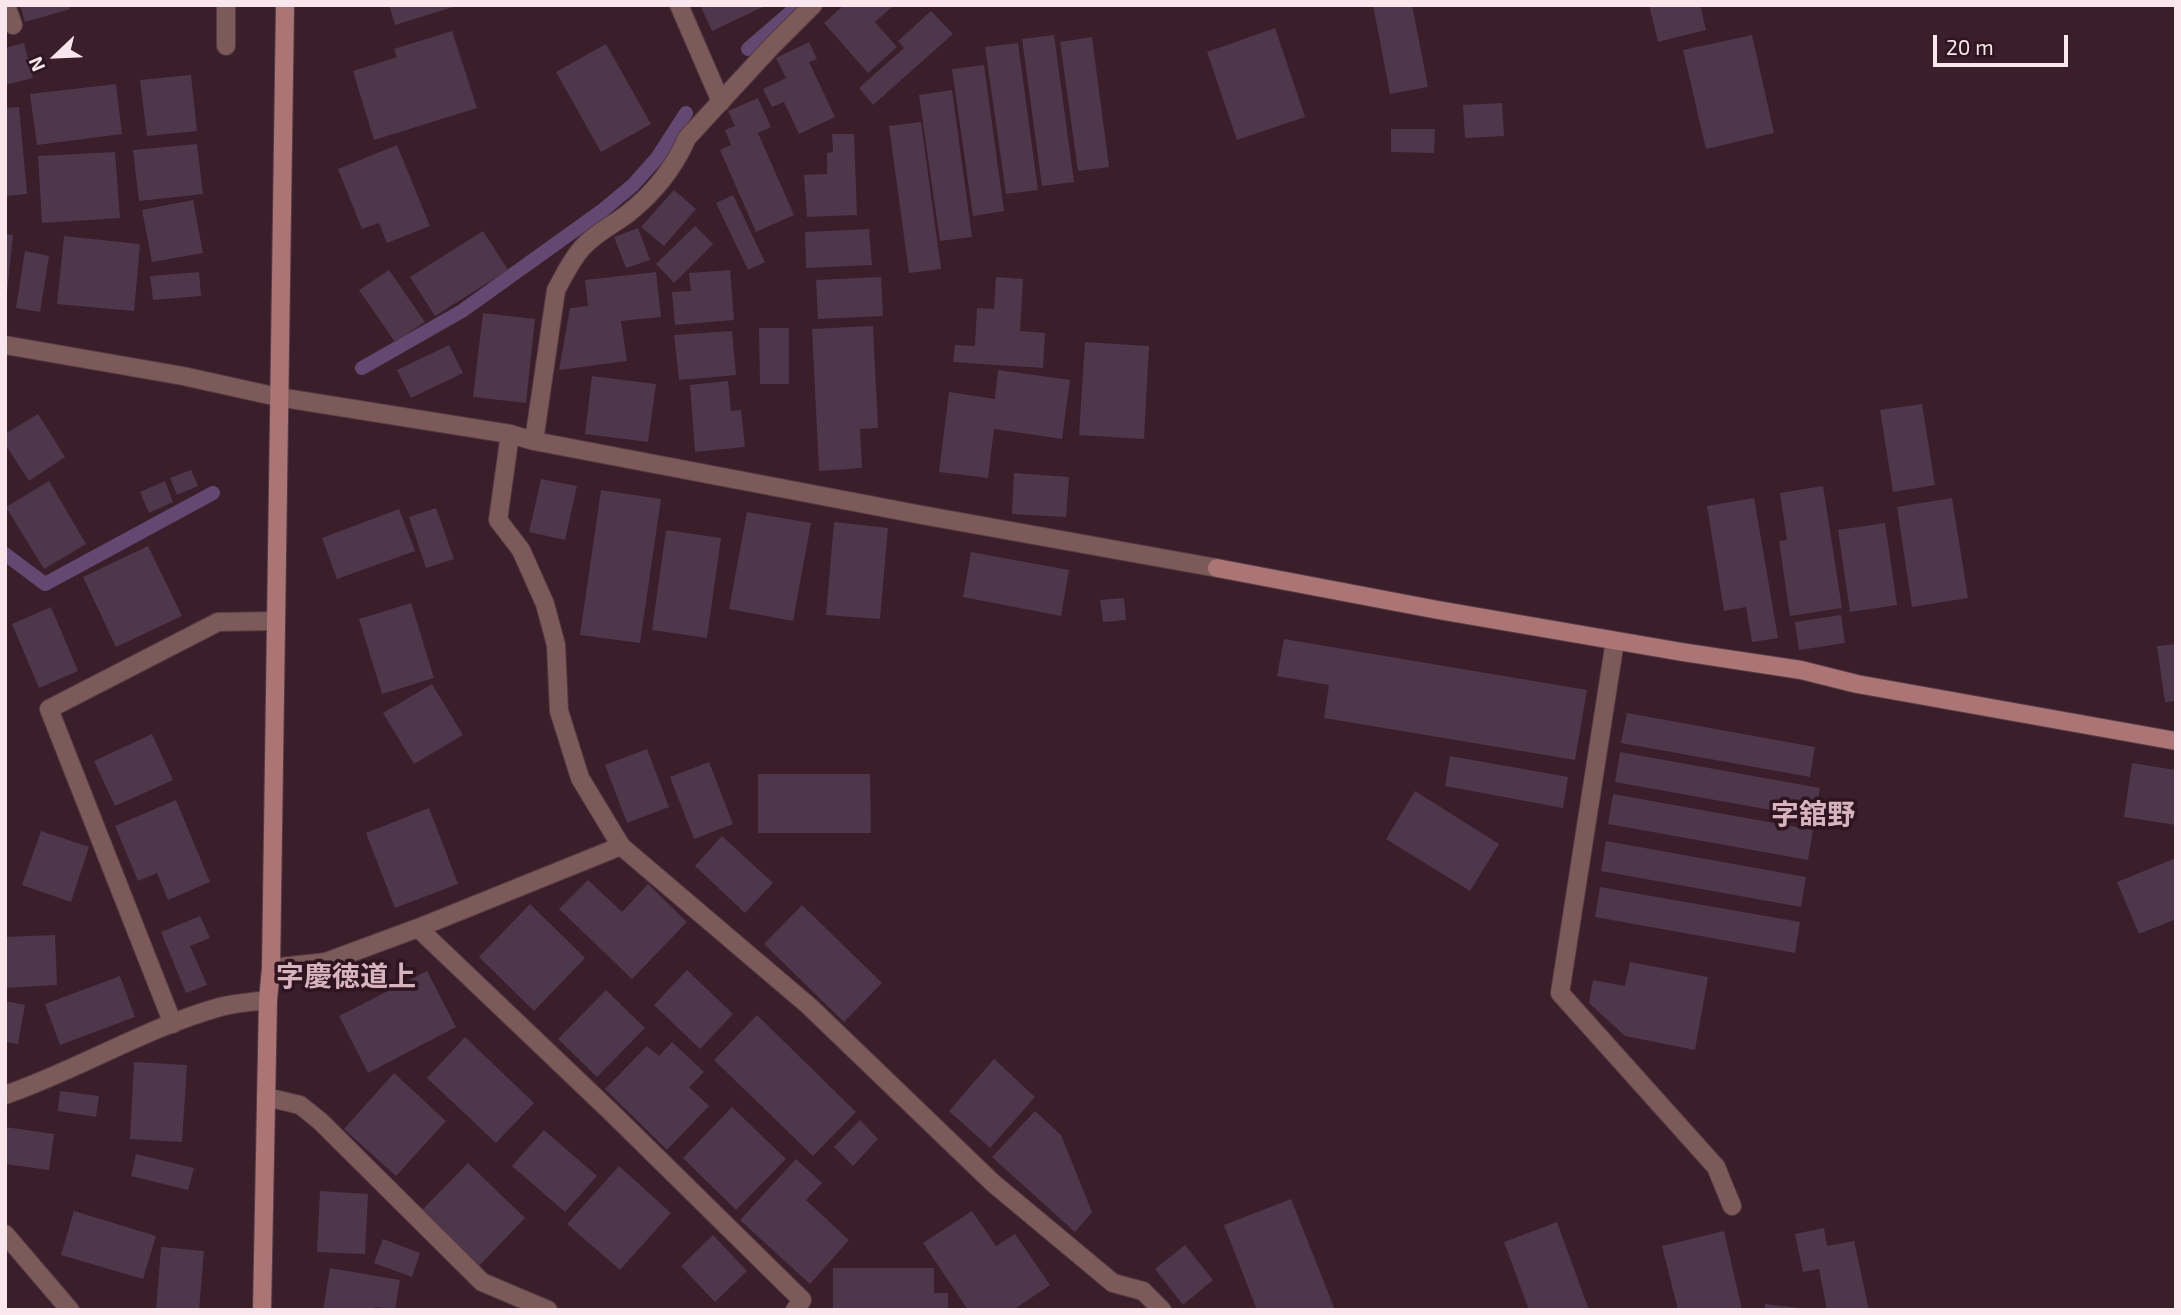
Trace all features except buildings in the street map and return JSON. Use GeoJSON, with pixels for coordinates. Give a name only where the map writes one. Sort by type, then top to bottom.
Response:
{"type":"FeatureCollection","features":[{"type":"Feature","properties":{"kind":"street"},"geometry":{"type":"LineString","coordinates":[[6,5],[13,25]]}},
{"type":"Feature","properties":{"kind":"street"},"geometry":{"type":"LineString","coordinates":[[226,5],[226,46]]}},
{"type":"Feature","properties":{"kind":"street"},"geometry":{"type":"LineString","coordinates":[[262,1310],[268,1000],[271,968],[285,5]]}},
{"type":"Feature","properties":{"kind":"street"},"geometry":{"type":"LineString","coordinates":[[679,5],[721,102]]}},
{"type":"Feature","properties":{"kind":"street"},"geometry":{"type":"LineString","coordinates":[[534,441],[556,290],[580,249],[594,235],[645,199],[680,153],[687,138],[813,5]]}},
{"type":"Feature","properties":{"kind":"street"},"geometry":{"type":"LineString","coordinates":[[5,345],[183,376],[278,397],[510,434],[534,441],[909,513],[1615,640],[1801,670],[1857,684],[2176,741]]}},
{"type":"Feature","properties":{"kind":"street"},"geometry":{"type":"LineString","coordinates":[[510,434],[498,520],[521,550],[545,604],[556,645],[559,711],[580,778],[621,846],[809,1006],[993,1183],[1113,1283],[1143,1291],[1162,1310]]}},
{"type":"Feature","properties":{"kind":"street"},"geometry":{"type":"LineString","coordinates":[[173,1024],[49,709],[218,622],[276,621]]}},
{"type":"Feature","properties":{"kind":"street"},"geometry":{"type":"LineString","coordinates":[[1615,640],[1560,993],[1716,1167],[1732,1206]]}},
{"type":"Feature","properties":{"kind":"street"},"geometry":{"type":"LineString","coordinates":[[271,968],[326,962],[621,846]]}},
{"type":"Feature","properties":{"kind":"street"},"geometry":{"type":"LineString","coordinates":[[418,928],[611,1112],[802,1300],[795,1310]]}},
{"type":"Feature","properties":{"kind":"street"},"geometry":{"type":"LineString","coordinates":[[5,1095],[37,1085],[173,1024],[221,1007],[268,1000]]}},
{"type":"Feature","properties":{"kind":"street"},"geometry":{"type":"LineString","coordinates":[[266,1097],[300,1105],[320,1121],[482,1282],[548,1310]]}},
{"type":"Feature","properties":{"kind":"street"},"geometry":{"type":"LineString","coordinates":[[5,1234],[70,1310]]}},
{"type":"Feature","properties":{"kind":"waterway"},"geometry":{"type":"LineString","coordinates":[[748,49],[799,5]]}},
{"type":"Feature","properties":{"kind":"waterway"},"geometry":{"type":"LineString","coordinates":[[362,368],[462,311],[603,210],[633,185],[657,158],[686,113]]}},
{"type":"Feature","properties":{"kind":"waterway"},"geometry":{"type":"LineString","coordinates":[[5,554],[45,584],[213,493]]}},
{"type":"Feature","properties":{"kind":"district","name":"字舘野"},"geometry":{"type":"Point","coordinates":[1813,815]}},
{"type":"Feature","properties":{"kind":"district","name":"字慶徳道上"},"geometry":{"type":"Point","coordinates":[346,977]}}]}
